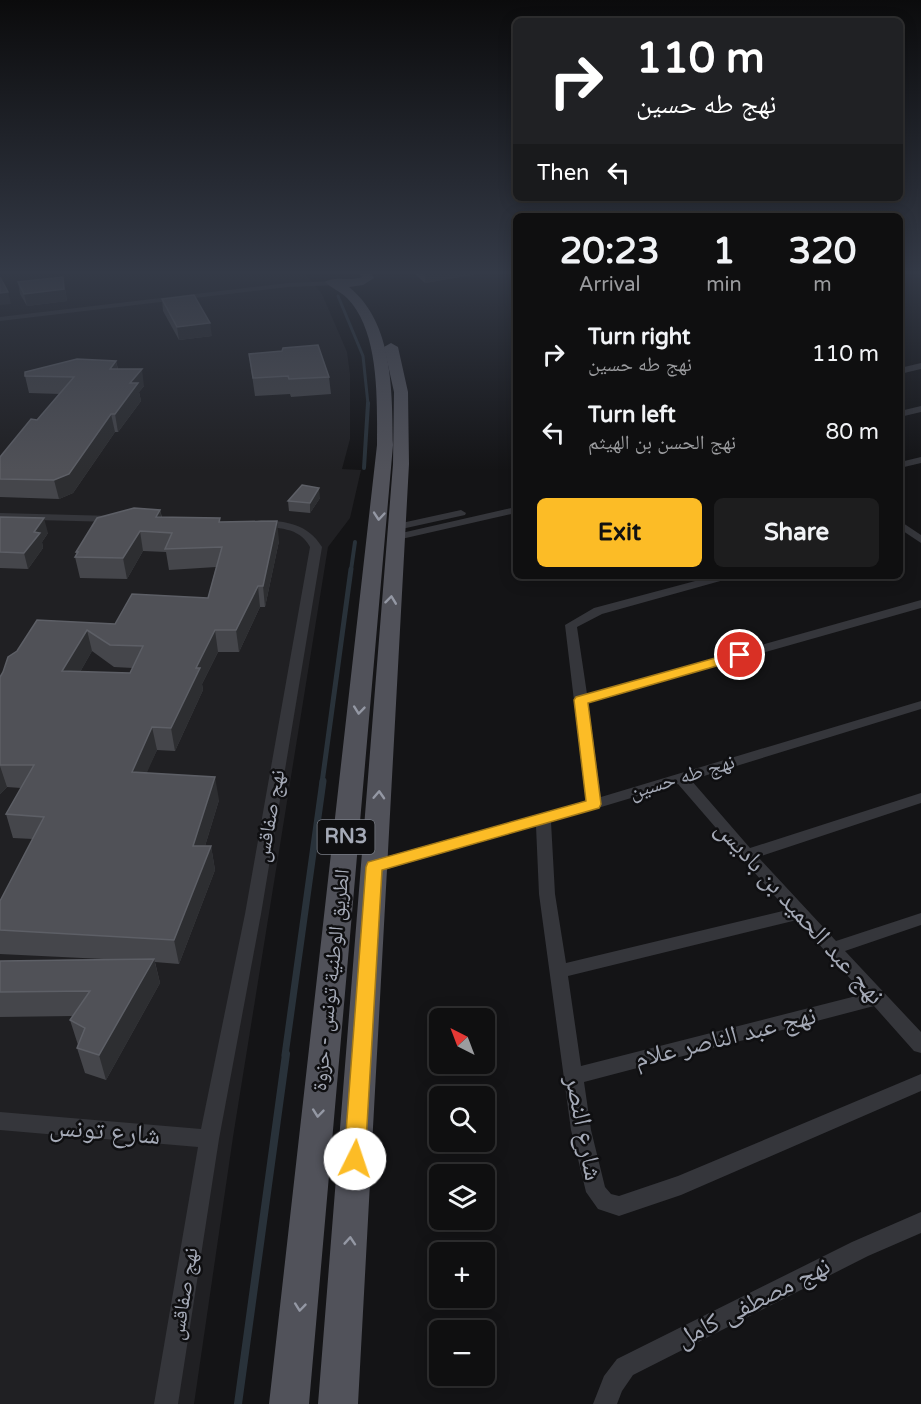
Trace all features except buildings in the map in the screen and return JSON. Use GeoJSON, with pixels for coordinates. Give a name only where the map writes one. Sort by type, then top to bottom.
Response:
{"type":"FeatureCollection","features":[{"type":"Feature","properties":{"kind":"main road","name":"الطريق الوطنية تونس - حزوة"},"geometry":{"type":"LineString","coordinates":[[289,1404],[385,445],[383,380],[378,351],[373,340]]}},
{"type":"Feature","properties":{"kind":"main road","name":"الطريق الوطنية تونس - حزوة"},"geometry":{"type":"LineString","coordinates":[[338,1404],[388,620],[397,532],[402,417],[399,379],[388,340]]}},
{"type":"Feature","properties":{"kind":"street"},"geometry":{"type":"LineString","coordinates":[[903,370],[921,366]]}},
{"type":"Feature","properties":{"kind":"street"},"geometry":{"type":"LineString","coordinates":[[903,413],[921,408]]}},
{"type":"Feature","properties":{"kind":"street"},"geometry":{"type":"LineString","coordinates":[[903,464],[921,460]]}},
{"type":"Feature","properties":{"kind":"street"},"geometry":{"type":"LineString","coordinates":[[397,532],[513,502]]}},
{"type":"Feature","properties":{"kind":"street"},"geometry":{"type":"LineString","coordinates":[[397,532],[513,511]]}},
{"type":"Feature","properties":{"kind":"street"},"geometry":{"type":"LineString","coordinates":[[0,516],[129,520]]}},
{"type":"Feature","properties":{"kind":"street","name":"نهج صفاقس"},"geometry":{"type":"LineString","coordinates":[[166,1404],[209,1139],[253,914],[316,547],[307,534],[290,526],[244,523]]}},
{"type":"Feature","properties":{"kind":"street"},"geometry":{"type":"LineString","coordinates":[[903,527],[921,524]]}},
{"type":"Feature","properties":{"kind":"street"},"geometry":{"type":"LineString","coordinates":[[903,528],[921,540]]}},
{"type":"Feature","properties":{"kind":"street"},"geometry":{"type":"LineString","coordinates":[[594,804],[571,625],[598,611],[716,579]]}},
{"type":"Feature","properties":{"kind":"street"},"geometry":{"type":"LineString","coordinates":[[581,700],[921,604]]}},
{"type":"Feature","properties":{"kind":"street","name":"نهج طه حسين"},"geometry":{"type":"LineString","coordinates":[[374,867],[594,804],[921,705]]}},
{"type":"Feature","properties":{"kind":"street","name":"نهج عبد الحميد بن باديس"},"geometry":{"type":"LineString","coordinates":[[681,778],[747,855],[921,1045]]}},
{"type":"Feature","properties":{"kind":"street"},"geometry":{"type":"LineString","coordinates":[[747,855],[921,798]]}},
{"type":"Feature","properties":{"kind":"street","name":"شارع النصر"},"geometry":{"type":"LineString","coordinates":[[543,818],[548,894],[581,1130],[596,1192],[605,1202],[619,1206],[692,1180],[921,1082]]}},
{"type":"Feature","properties":{"kind":"street"},"geometry":{"type":"LineString","coordinates":[[560,971],[801,913]]}},
{"type":"Feature","properties":{"kind":"street"},"geometry":{"type":"LineString","coordinates":[[834,948],[921,919]]}},
{"type":"Feature","properties":{"kind":"street","name":"نهج عبد الناصر علام"},"geometry":{"type":"LineString","coordinates":[[574,1076],[877,998]]}},
{"type":"Feature","properties":{"kind":"street","name":"شارع تونس"},"geometry":{"type":"LineString","coordinates":[[0,1121],[209,1139]]}},
{"type":"Feature","properties":{"kind":"street","name":"نهج مصطفى كامل"},"geometry":{"type":"LineString","coordinates":[[605,1404],[612,1384],[625,1367],[860,1249],[921,1222]]}},
{"type":"Feature","properties":{"kind":"shaded area"},"geometry":{"type":"Polygon","coordinates":[[[0,340],[342,340],[347,352],[350,374],[350,439],[342,469],[361,470],[350,518],[328,547],[233,1137],[194,1404],[0,1404],[0,340]]]}},
{"type":"Feature","properties":{"kind":"waterway"},"geometry":{"type":"LineString","coordinates":[[356,340],[363,356],[368,404]]}},
{"type":"Feature","properties":{"kind":"waterway"},"geometry":{"type":"LineString","coordinates":[[364,468],[368,404]]}},
{"type":"Feature","properties":{"kind":"waterway"},"geometry":{"type":"LineString","coordinates":[[351,570],[355,542]]}},
{"type":"Feature","properties":{"kind":"waterway"},"geometry":{"type":"LineString","coordinates":[[322,783],[351,569]]}},
{"type":"Feature","properties":{"kind":"waterway"},"geometry":{"type":"LineString","coordinates":[[285,1055],[323,781]]}},
{"type":"Feature","properties":{"kind":"waterway"},"geometry":{"type":"LineString","coordinates":[[238,1404],[286,1054]]}},
{"type":"Feature","properties":{"kind":"route"},"geometry":{"type":"LineString","coordinates":[[355,1159],[374,867],[594,804],[581,700],[740,655]]}}]}
